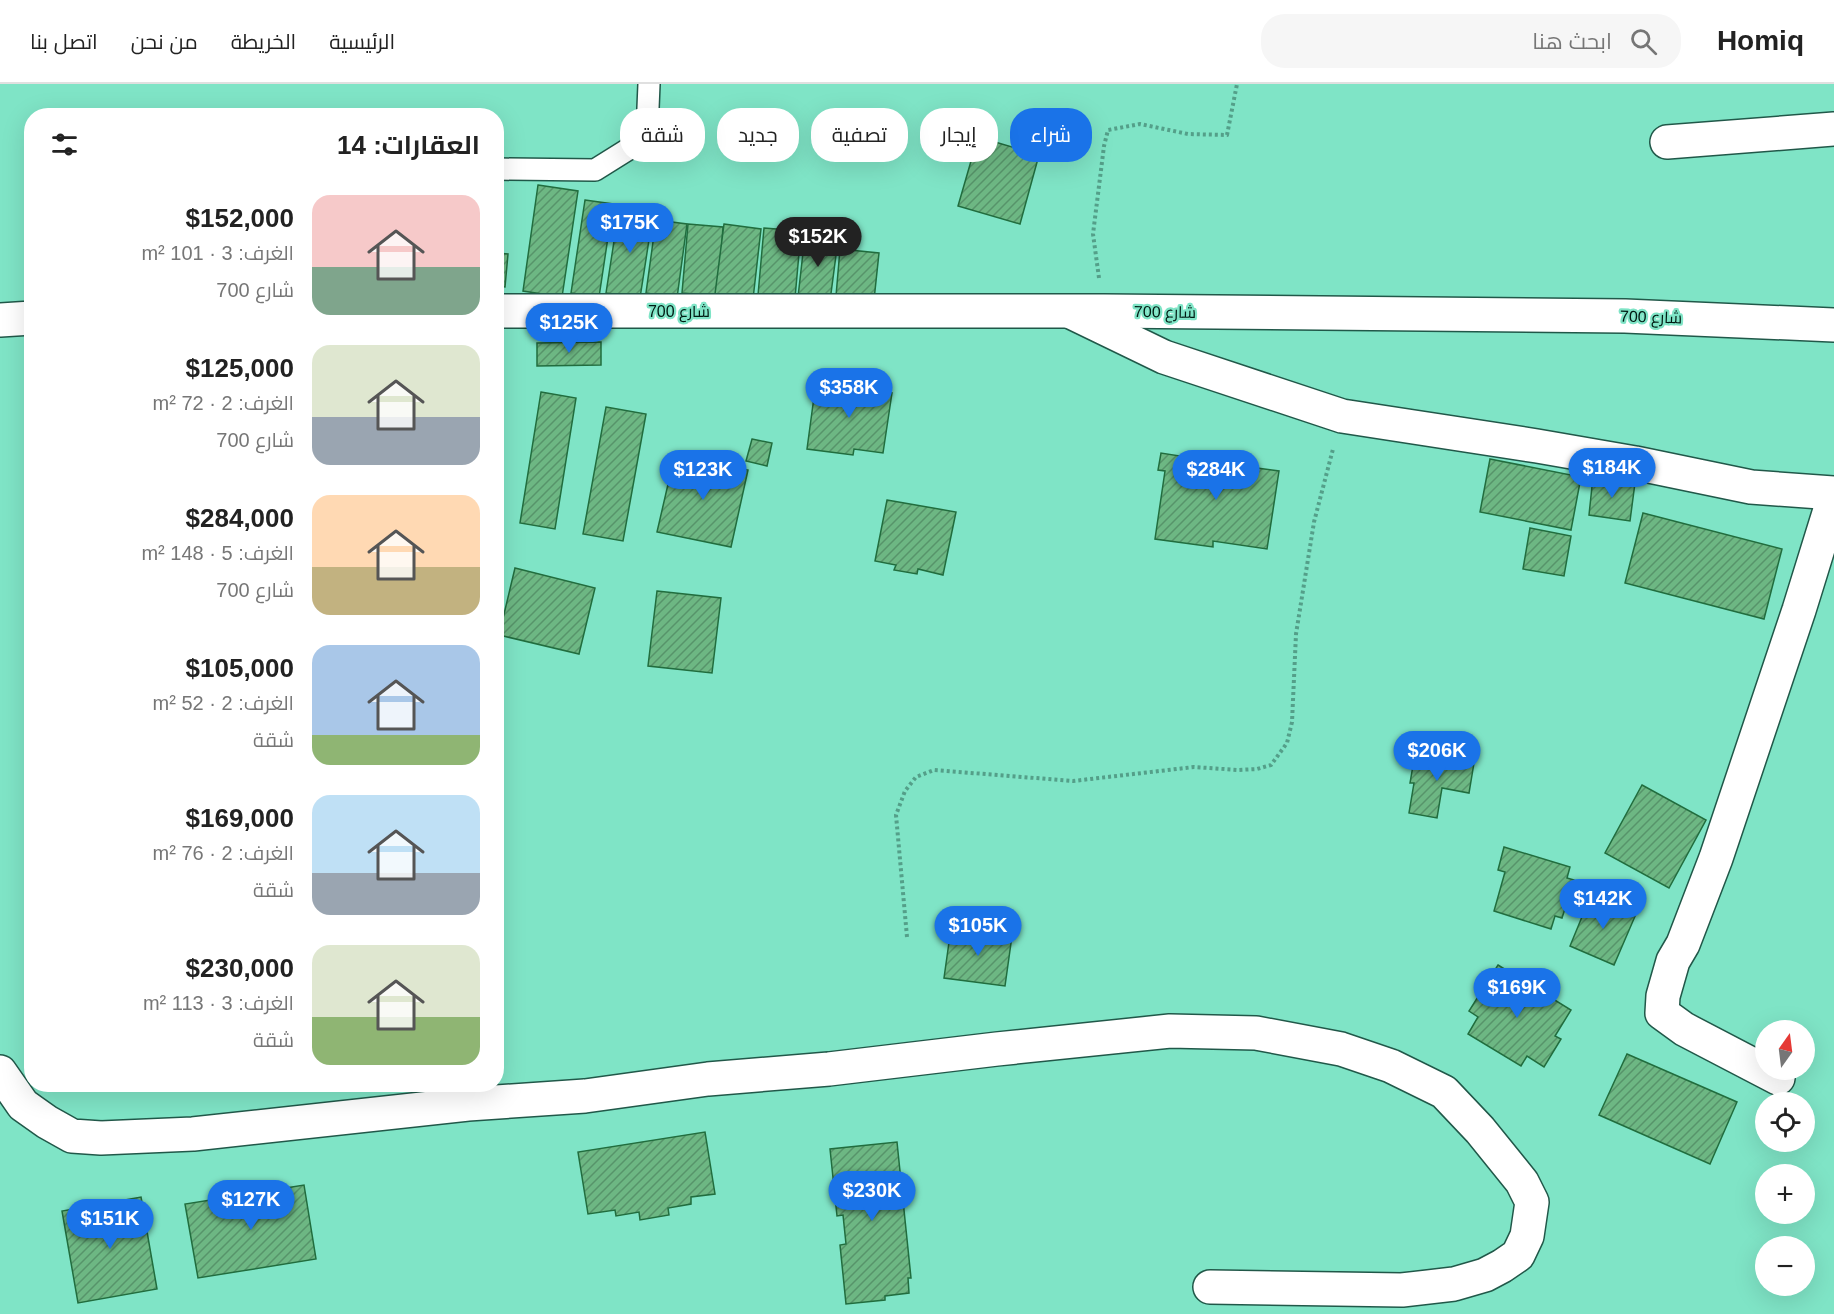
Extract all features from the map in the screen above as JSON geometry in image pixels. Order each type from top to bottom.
[{"type":"street","points":[[1667,142],[1834,129]]},
{"type":"street","name":"شارع 700","points":[[504,311],[1104,311],[1625,316],[1834,325]]},
{"type":"street","points":[[1071,312],[1164,357],[1342,416],[1635,463],[1751,487],[1834,495],[1799,610],[1716,858],[1683,944],[1673,960],[1663,996],[1662,1012],[1677,1023],[1755,1065]]},
{"type":"street","points":[[0,320],[24,318]]},
{"type":"street","points":[[0,1072],[23,1105],[46,1122],[72,1136],[122,1138],[193,1134],[468,1104],[585,1096],[708,1079],[829,1069],[1170,1031],[1256,1033],[1341,1049],[1391,1066],[1444,1092],[1480,1130],[1522,1182],[1532,1202],[1527,1236],[1518,1255],[1485,1275],[1454,1284],[1402,1290],[1210,1287]]},
{"type":"lane","points":[[504,169],[595,170],[627,150],[647,132],[649,84]]},
{"type":"path","points":[[1104,311],[1093,234],[1108,130],[1140,124],[1188,134],[1227,135],[1236,84]]},
{"type":"path","points":[[907,937],[896,815],[904,791],[916,777],[934,770],[1073,781],[1194,766],[1238,770],[1257,769],[1271,765],[1287,743],[1292,722],[1296,634],[1314,522],[1342,416]]},
{"type":"building","points":[[998,143],[1010,146],[1010,162],[1037,162],[1020,224],[958,206],[971,162],[998,162]]},
{"type":"building","points":[[538,185],[578,191],[562,297],[523,291]]},
{"type":"building","points":[[585,200],[613,204],[599,297],[571,293]]},
{"type":"building","points":[[619,209],[653,214],[640,298],[606,293]]},
{"type":"building","points":[[656,220],[687,224],[677,298],[646,293]]},
{"type":"building","points":[[688,224],[723,227],[718,296],[682,293]]},
{"type":"building","points":[[724,224],[761,229],[753,299],[715,294]]},
{"type":"building","points":[[764,228],[801,231],[795,298],[758,295]]},
{"type":"building","points":[[805,235],[838,240],[830,301],[798,297]]},
{"type":"building","points":[[840,249],[879,253],[874,300],[836,296]]},
{"type":"building","points":[[504,254],[508,254],[504,287]]},
{"type":"building","points":[[601,342],[601,365],[537,366],[537,343]]},
{"type":"building","points":[[816,382],[892,393],[883,453],[854,449],[853,455],[807,449]]},
{"type":"building","points":[[541,392],[576,398],[555,529],[520,523]]},
{"type":"building","points":[[606,407],[646,414],[623,541],[583,534]]},
{"type":"building","points":[[752,439],[772,443],[767,466],[746,461]]},
{"type":"building","points":[[1207,452],[1243,457],[1242,466],[1279,471],[1267,549],[1213,541],[1213,547],[1155,539],[1165,471],[1158,470],[1161,453],[1205,460]]},
{"type":"building","points":[[675,454],[748,470],[731,547],[657,532]]},
{"type":"building","points":[[1490,459],[1581,477],[1571,530],[1480,512]]},
{"type":"building","points":[[1593,477],[1635,483],[1630,521],[1589,515]]},
{"type":"building","points":[[887,500],[956,512],[943,575],[918,569],[917,574],[894,570],[896,565],[875,561]]},
{"type":"building","points":[[1643,513],[1782,549],[1764,619],[1625,583]]},
{"type":"building","points":[[1530,528],[1571,536],[1564,576],[1523,569]]},
{"type":"building","points":[[515,568],[595,588],[579,654],[504,636],[504,614]]},
{"type":"building","points":[[657,591],[721,598],[712,673],[648,666]]},
{"type":"building","points":[[1415,754],[1474,763],[1469,793],[1442,788],[1437,818],[1409,813],[1414,783],[1410,783]]},
{"type":"building","points":[[1642,785],[1706,820],[1669,888],[1605,853]]},
{"type":"building","points":[[1504,847],[1570,867],[1567,878],[1574,880],[1562,918],[1555,916],[1551,929],[1494,911],[1505,872],[1498,870]]},
{"type":"building","points":[[1591,895],[1636,914],[1614,965],[1570,946]]},
{"type":"building","points":[[951,928],[1012,936],[1005,986],[944,978]]},
{"type":"building","points":[[1498,965],[1571,1010],[1555,1036],[1561,1039],[1544,1067],[1527,1056],[1521,1066],[1468,1034],[1478,1017],[1469,1011]]},
{"type":"building","points":[[1627,1054],[1737,1102],[1710,1164],[1599,1115]]},
{"type":"building","points":[[705,1132],[715,1194],[691,1197],[691,1204],[668,1208],[669,1215],[640,1220],[639,1212],[616,1216],[615,1210],[588,1214],[578,1152]]},
{"type":"building","points":[[897,1142],[911,1278],[908,1278],[909,1293],[885,1296],[885,1300],[846,1304],[840,1245],[846,1244],[843,1215],[837,1216],[830,1149]]},
{"type":"building","points":[[304,1185],[316,1259],[198,1278],[185,1204]]},
{"type":"building","points":[[141,1197],[157,1289],[78,1303],[62,1211]]}]
